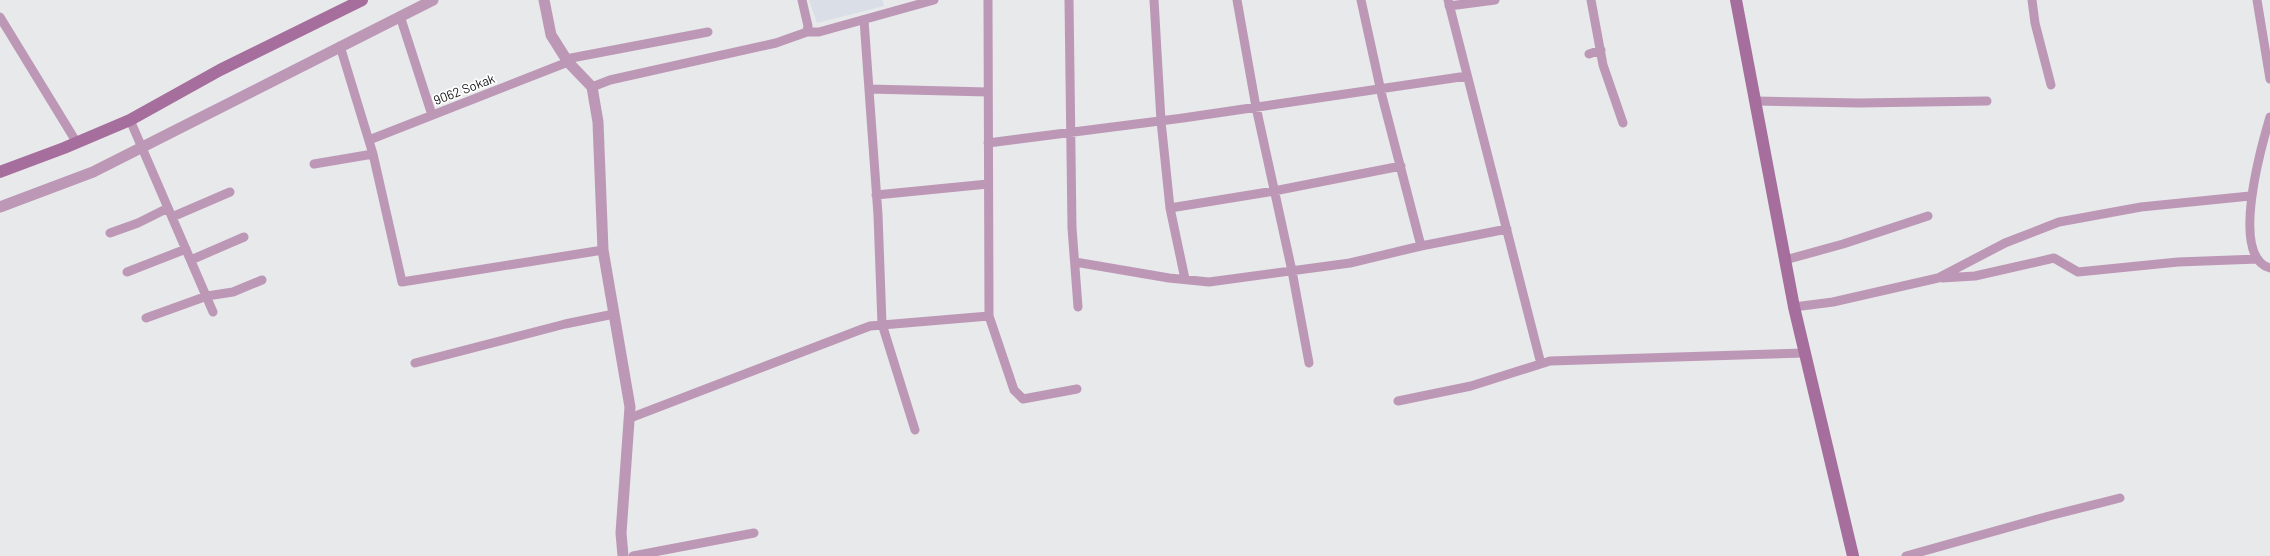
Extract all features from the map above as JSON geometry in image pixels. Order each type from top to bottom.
[{"type":"main road","points":[[0,172],[77,143],[130,120],[220,70],[362,0]]},
{"type":"main road","points":[[1736,0],[1794,307],[1853,556]]},
{"type":"street","points":[[0,207],[93,172],[433,0]]},
{"type":"street","points":[[544,0],[551,35],[567,60],[592,87],[598,122],[603,250],[630,407],[621,533],[623,556]]},
{"type":"street","points":[[802,0],[808,26],[807,32]]},
{"type":"street","points":[[592,87],[610,80],[776,43],[807,32],[819,32],[934,0]]},
{"type":"street","points":[[988,0],[989,316],[1014,390],[1023,399],[1077,389]]},
{"type":"street","points":[[1069,0],[1072,228],[1078,307]]},
{"type":"street","points":[[1154,0],[1161,121],[1170,208],[1185,280]]},
{"type":"street","points":[[1237,0],[1256,107],[1292,270],[1309,363]]},
{"type":"street","points":[[1361,0],[1381,88],[1421,246]]},
{"type":"street","points":[[1495,0],[1448,3],[1541,364]]},
{"type":"street","points":[[1592,0],[1603,64],[1623,123]]},
{"type":"street","points":[[2032,0],[2035,23],[2051,86]]},
{"type":"street","points":[[2257,0],[2268,48],[2270,79]]},
{"type":"street","points":[[400,16],[432,115]]},
{"type":"street","points":[[0,17],[77,143]]},
{"type":"street","points":[[864,20],[876,195],[882,324],[915,430]]},
{"type":"street","name":"9062 Sokak","points":[[369,140],[567,60],[708,32]]},
{"type":"street","points":[[340,46],[373,154],[402,282],[603,250]]},
{"type":"street","points":[[1589,54],[1600,50]]},
{"type":"street","points":[[988,143],[1161,121],[1468,76]]},
{"type":"street","points":[[869,89],[988,92]]},
{"type":"street","points":[[1755,101],[1859,103],[1987,101]]},
{"type":"street","points":[[2270,117],[2250,196],[2252,249],[2258,259],[2270,268]]},
{"type":"street","points":[[130,120],[214,312]]},
{"type":"street","points":[[314,164],[373,154]]},
{"type":"street","points":[[1170,208],[1274,191],[1401,166]]},
{"type":"street","points":[[876,195],[988,184]]},
{"type":"street","points":[[172,217],[230,192]]},
{"type":"street","points":[[1938,278],[2006,243],[2059,222],[2141,207],[2250,196]]},
{"type":"street","points":[[110,233],[138,223],[168,208]]},
{"type":"street","points":[[1785,260],[1843,244],[1928,216]]},
{"type":"street","points":[[1074,262],[1185,280],[1209,282],[1350,263],[1421,246],[1507,229]]},
{"type":"street","points":[[191,260],[244,237]]},
{"type":"street","points":[[127,272],[186,249]]},
{"type":"street","points":[[1794,307],[1834,302],[1938,278],[1975,276],[2054,258],[2078,272],[2178,262],[2258,259]]},
{"type":"street","points":[[146,318],[207,296],[233,292],[262,280]]},
{"type":"street","points":[[415,363],[565,324],[614,314]]},
{"type":"street","points":[[630,418],[870,326],[989,316]]},
{"type":"street","points":[[1398,401],[1471,386],[1550,361],[1584,358],[1804,353]]},
{"type":"street","points":[[1906,556],[2120,498]]},
{"type":"street","points":[[633,556],[754,533]]},
{"type":"shaded area","points":[[809,0],[882,0],[884,6],[817,23]]}]
